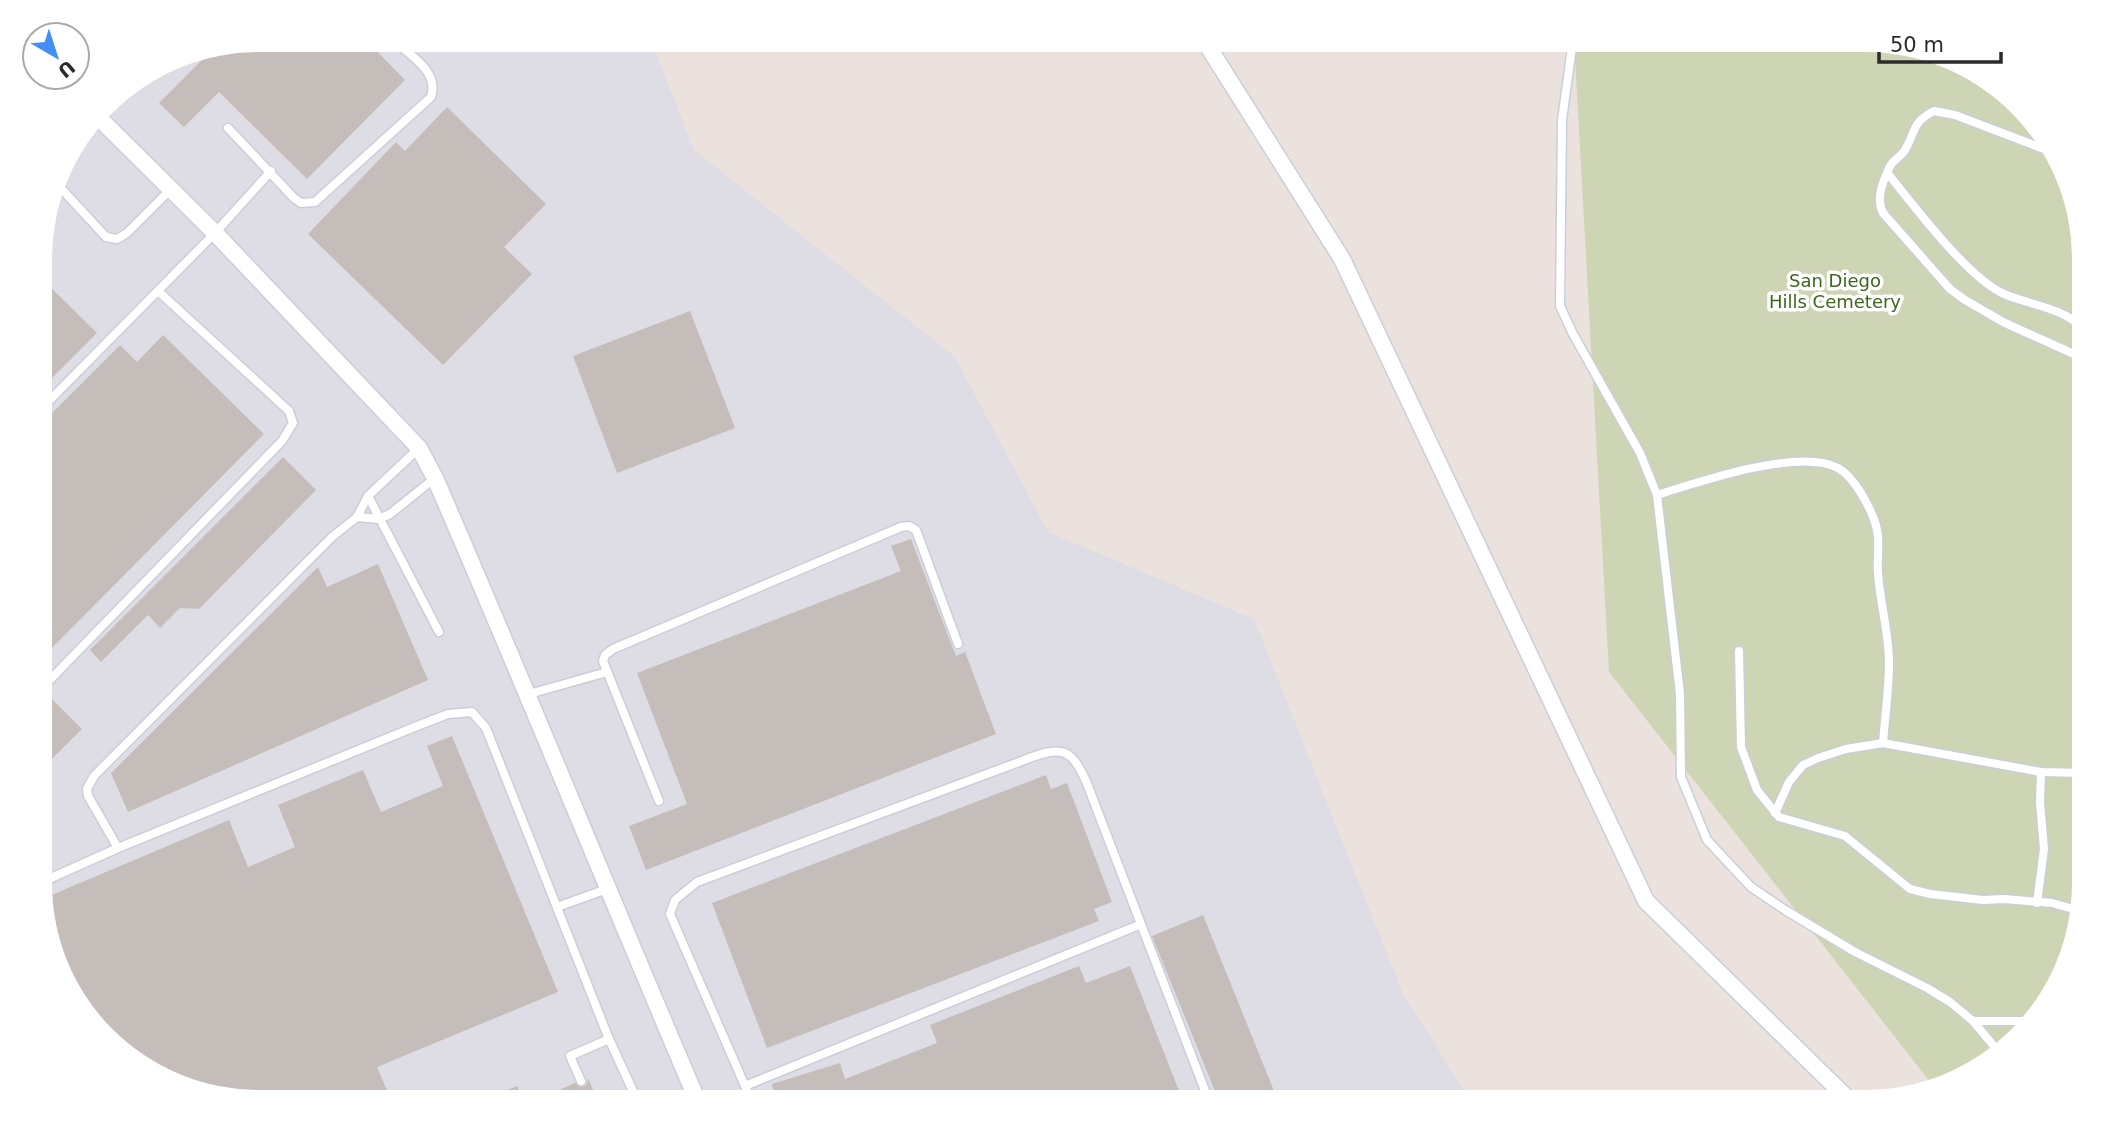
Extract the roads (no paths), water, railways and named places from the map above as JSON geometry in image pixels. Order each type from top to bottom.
[{"type":"street","points":[[1211,53],[1342,260],[1646,901],[1838,1089]]},
{"type":"street","points":[[104,123],[215,233],[419,447],[436,478],[529,694],[607,890],[693,1090]]},
{"type":"lane","points":[[228,128],[271,171],[293,198],[301,203],[315,202],[429,100],[434,88],[430,73],[408,53]]},
{"type":"lane","points":[[1571,53],[1562,120],[1560,306],[1640,453],[1657,495],[1680,694],[1681,777],[1707,840],[1751,887],[1855,952],[1927,988],[1973,1021],[1993,1045]]},
{"type":"lane","points":[[2038,147],[1955,115],[1934,111],[1917,122],[1904,152],[1890,166],[1889,175],[1883,181],[1880,206],[1950,289],[2005,323],[2072,355]]},
{"type":"lane","points":[[53,398],[215,233],[271,171]]},
{"type":"lane","points":[[1889,175],[1973,273],[2004,294],[2044,306],[2072,320]]},
{"type":"lane","points":[[64,192],[106,237],[117,239],[127,233],[171,189]]},
{"type":"lane","points":[[53,677],[272,451],[293,423],[289,411],[158,291]]},
{"type":"lane","points":[[118,848],[88,796],[87,789],[94,776],[332,537],[357,517],[368,496],[419,447]]},
{"type":"lane","points":[[1657,495],[1706,479],[1778,463],[1817,462],[1839,468],[1853,482],[1868,506],[1878,533],[1878,573],[1889,661],[1883,743]]},
{"type":"lane","points":[[357,517],[379,519],[390,514],[436,478]]},
{"type":"lane","points":[[368,496],[439,632]]},
{"type":"lane","points":[[659,801],[603,660],[613,649],[901,527],[909,526],[916,530],[958,644]]},
{"type":"lane","points":[[1740,651],[1741,747],[1756,790],[1779,817],[1845,836],[1910,890],[1957,897],[2052,903],[2070,908]]},
{"type":"lane","points":[[529,694],[607,672]]},
{"type":"lane","points":[[53,877],[417,726],[449,714],[472,712],[486,728],[609,1039],[632,1090]]},
{"type":"lane","points":[[1775,813],[1789,782],[1804,765],[1846,749],[1883,743],[2041,772],[2072,773]]},
{"type":"lane","points":[[747,1090],[670,914],[675,900],[697,883],[1049,752],[1063,752],[1071,756],[1086,781],[1139,925],[1204,1089]]},
{"type":"lane","points":[[2037,903],[2044,849],[2040,803],[2041,772]]},
{"type":"lane","points":[[556,907],[607,890]]},
{"type":"lane","points":[[745,1086],[1139,925]]},
{"type":"lane","points":[[1973,1021],[2018,1021]]},
{"type":"lane","points":[[581,1081],[570,1056],[609,1039]]},
{"type":"park label","name":"San Diego Hills Cemetery","points":[[1835,290]]}]
